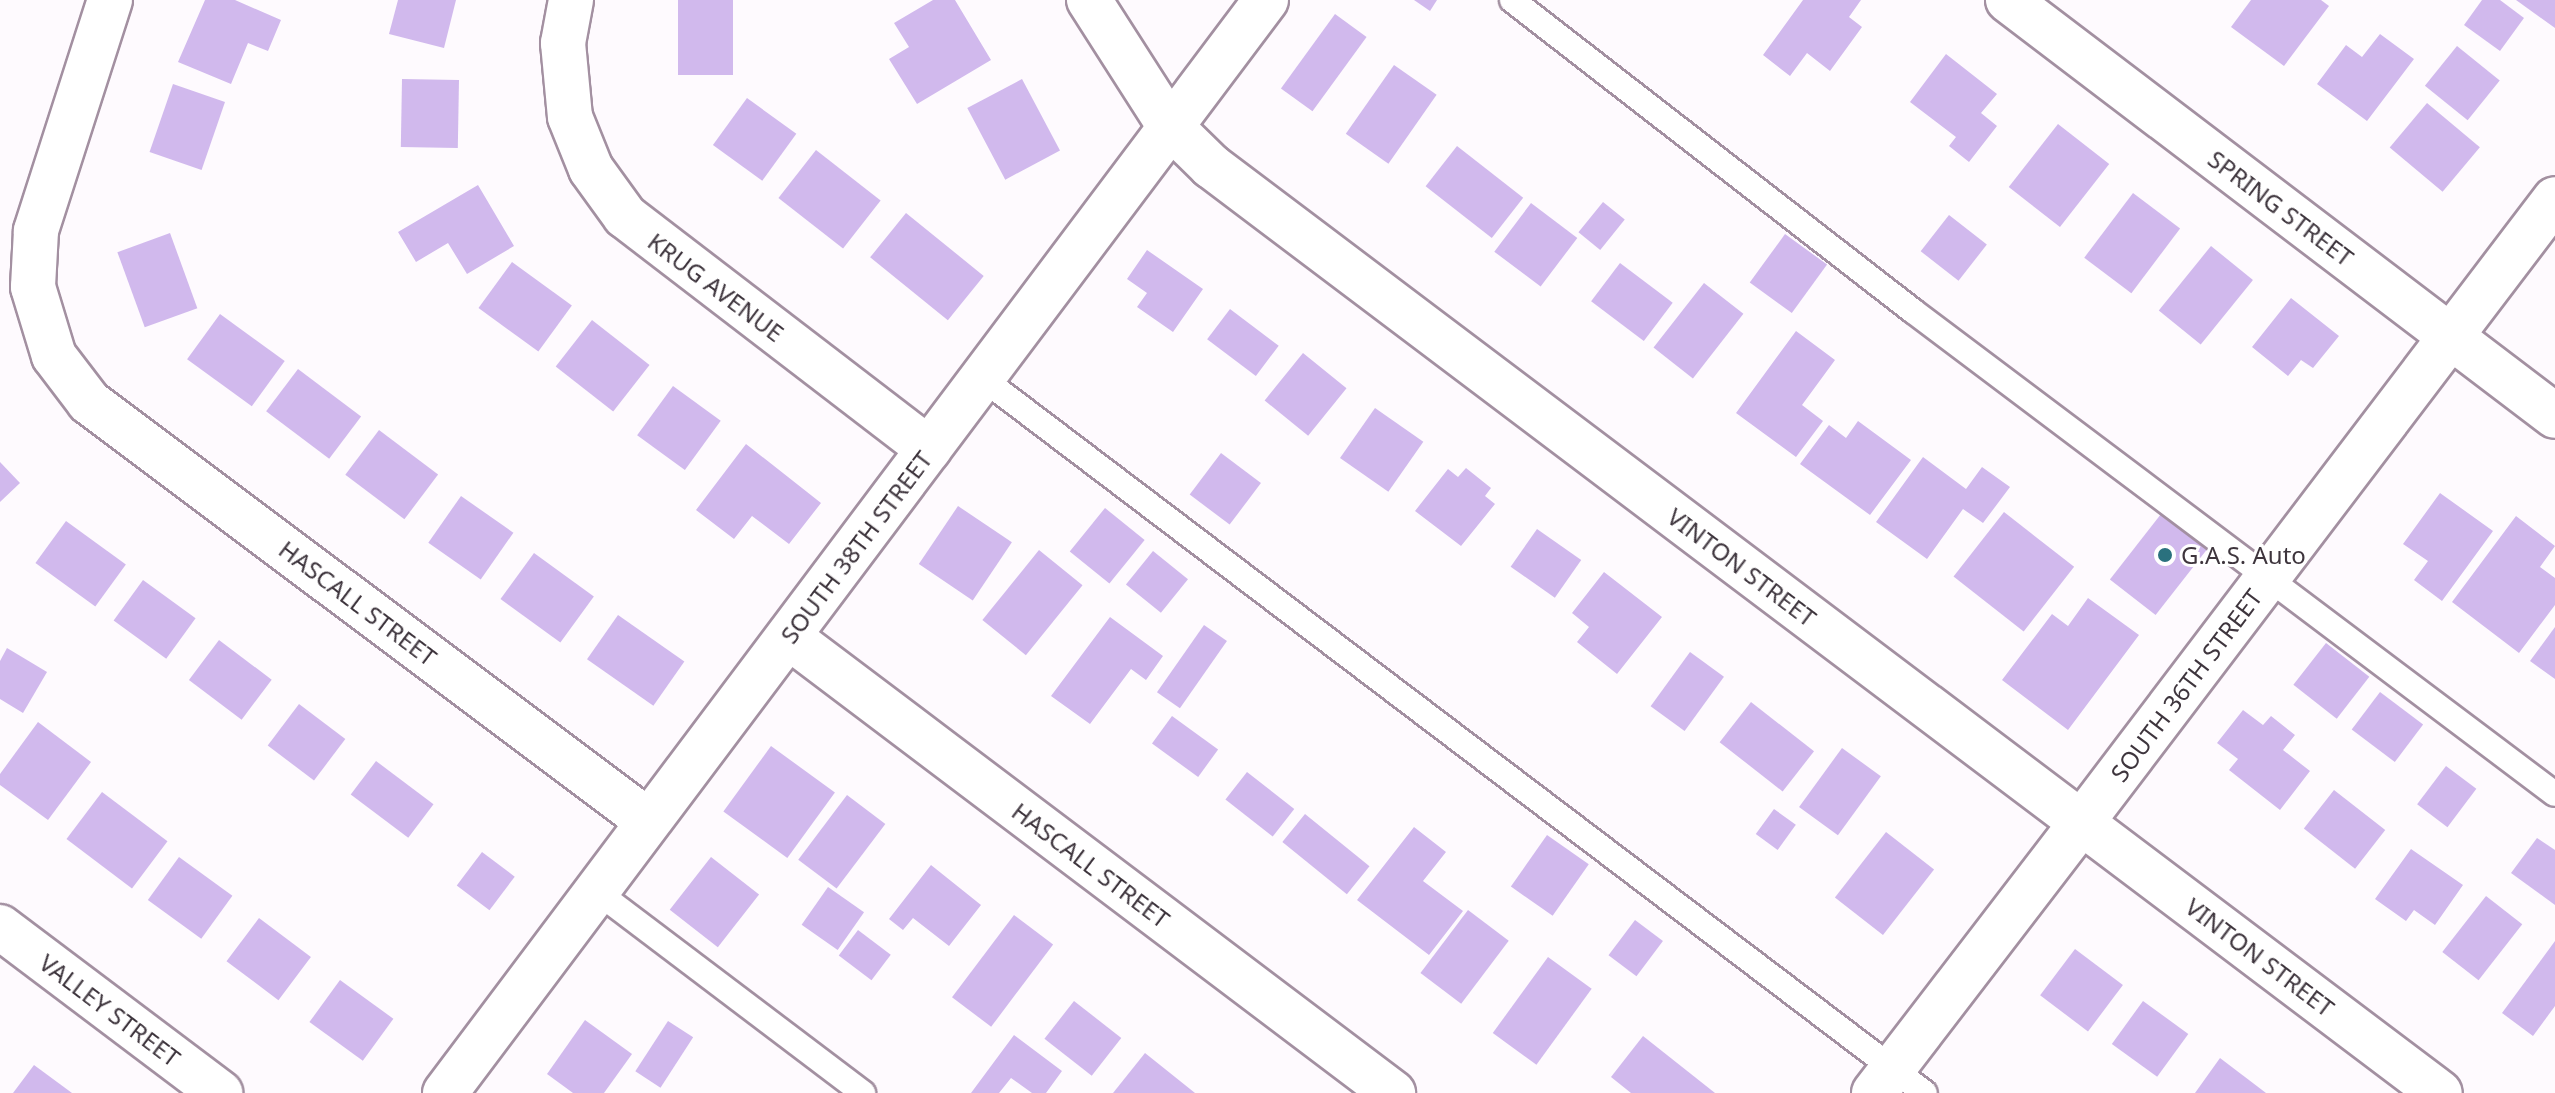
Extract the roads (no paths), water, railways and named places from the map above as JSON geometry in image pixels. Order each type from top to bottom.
[{"type":"street","name":"HASCALL STREET","points":[[110,0],[36,231],[32,258],[45,336],[71,382],[89,402],[648,821]]},
{"type":"street","name":"KRUG AVENUE","points":[[571,0],[563,79],[581,150],[625,216],[929,449]]},
{"type":"street","name":"VINTON STREET","points":[[1089,0],[1169,125],[1232,183],[2440,1093]]},
{"type":"street","name":"SOUTH 38TH STREET","points":[[445,1093],[1169,125],[1266,0]]},
{"type":"street","name":"SPRING STREET","points":[[2008,0],[2555,416]]},
{"type":"street","name":"SOUTH 36TH STREET","points":[[1897,1085],[2082,822],[2555,199]]},
{"type":"street","name":"HASCALL STREET","points":[[789,637],[1393,1093]]},
{"type":"street","name":"VALLEY STREET","points":[[0,927],[220,1093]]},
{"type":"lane","points":[[1512,0],[1913,311],[2555,794]]},
{"type":"lane","points":[[982,378],[1897,1085]]},
{"type":"lane","points":[[596,891],[863,1093]]},
{"type":"place","name":"G.A.S. Auto","points":[[2165,555]]}]
